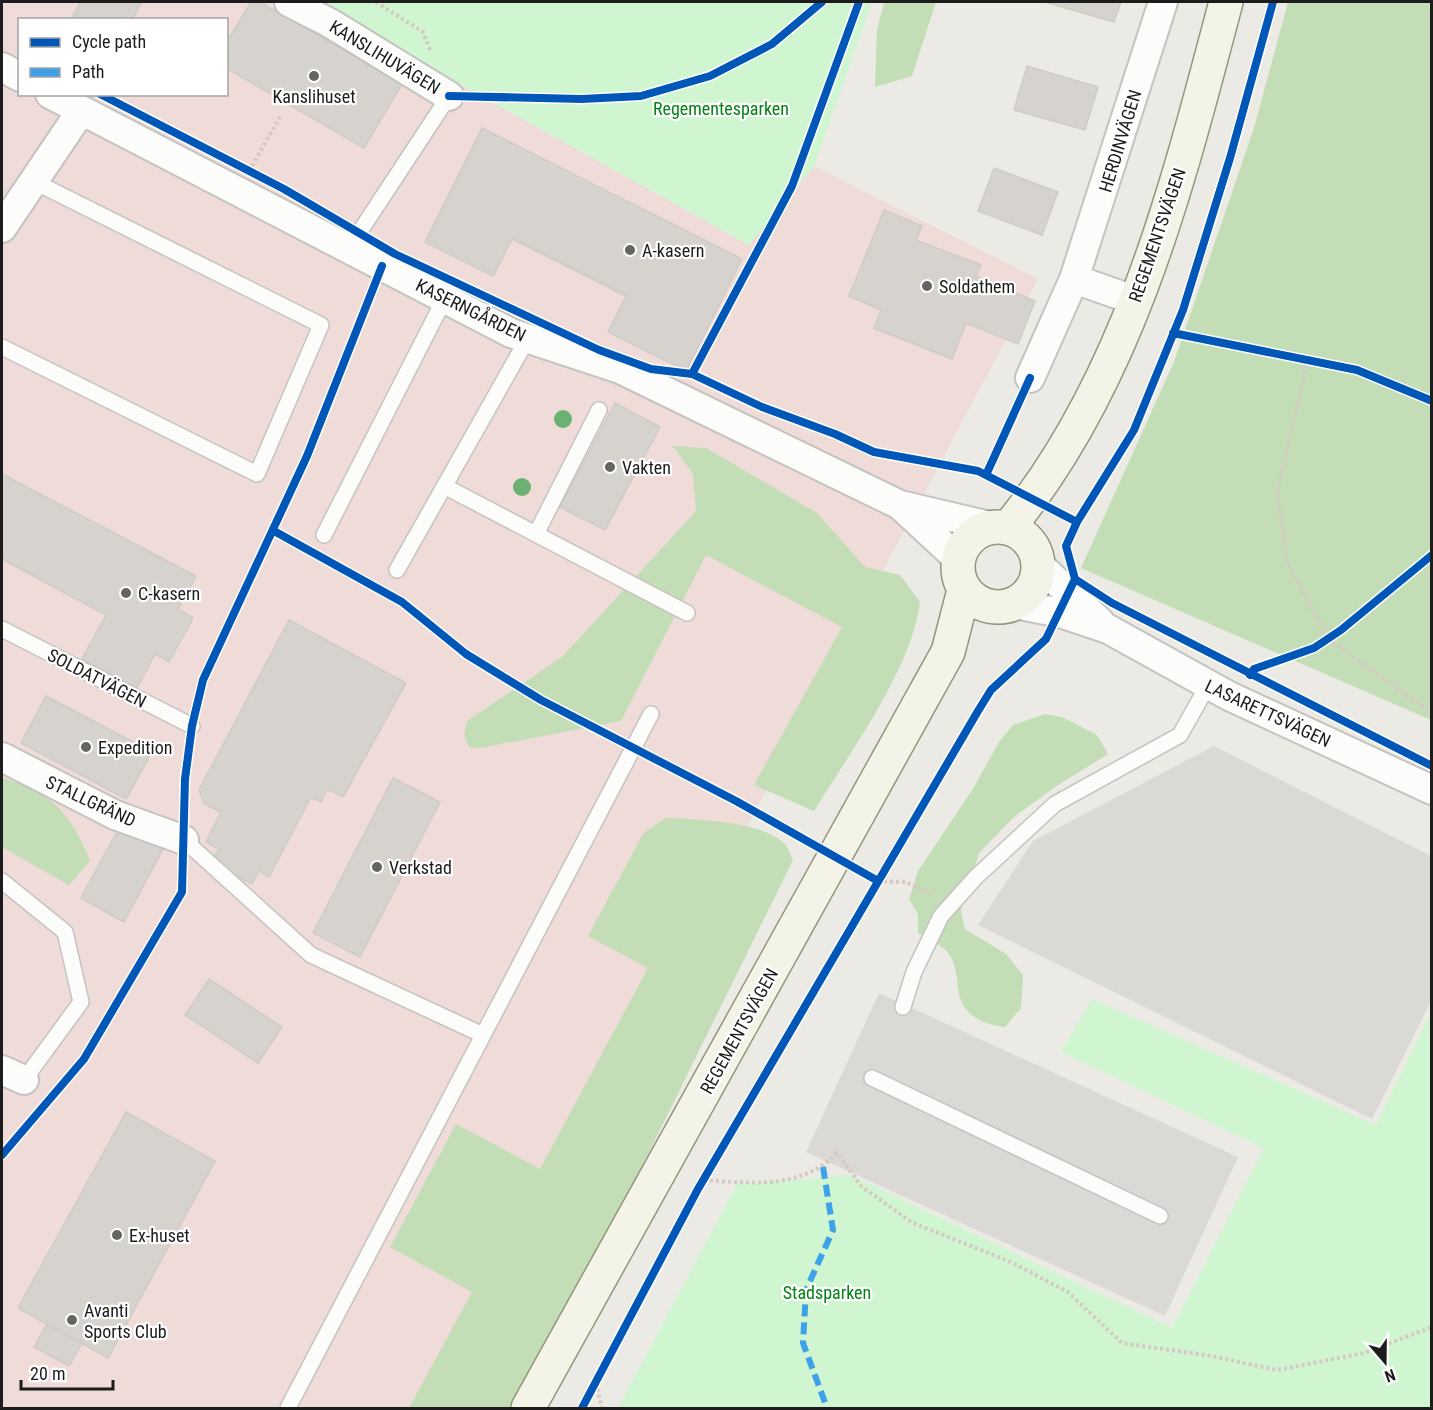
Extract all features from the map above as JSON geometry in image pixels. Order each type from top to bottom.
[{"type":"main road","name":"REGEMENTSVÄGEN","points":[[1001,528],[1061,458],[1085,413],[1134,300],[1190,138],[1226,2]]},
{"type":"main road","name":"REGEMENTSVÄGEN","points":[[1037,558],[1061,458]]},
{"type":"main road","points":[[1001,528],[1024,538],[1037,558],[1033,588],[1010,605],[981,604],[961,575],[965,544],[978,532],[1001,528]]},
{"type":"main road","name":"REGEMENTSVÄGEN","points":[[528,1408],[948,652],[961,575]]},
{"type":"main road","name":"REGEMENTSVÄGEN","points":[[948,652],[1010,605]]},
{"type":"street","name":"KANSLIHUVÄGEN","points":[[289,2],[330,23],[449,96]]},
{"type":"street","name":"HERDINVÄGEN","points":[[1030,378],[1074,279],[1163,2]]},
{"type":"street","points":[[2,67],[18,76]]},
{"type":"street","name":"KASERNGÅRDEN","points":[[55,96],[511,333],[620,369],[900,505],[1001,528]]},
{"type":"street","points":[[2,228],[81,111]]},
{"type":"street","points":[[1074,279],[1134,300]]},
{"type":"street","name":"KASERNGÅRDEN","points":[[900,505],[961,575]]},
{"type":"street","name":"LASARETTSVÄGEN","points":[[1037,558],[1108,629]]},
{"type":"street","name":"LASARETTSVÄGEN","points":[[1010,605],[1060,613],[1108,629],[1208,685],[1431,790]]},
{"type":"street","name":"STALLGRÄND","points":[[2,757],[115,815],[184,840]]},
{"type":"lane","points":[[349,248],[449,96]]},
{"type":"lane","points":[[2,347],[257,474],[321,325],[33,181]]},
{"type":"lane","points":[[324,535],[445,298]]},
{"type":"lane","points":[[397,570],[528,338]]},
{"type":"lane","points":[[536,534],[598,410]]},
{"type":"lane","points":[[444,486],[687,613]]},
{"type":"lane","name":"SOLDATVÄGEN","points":[[2,629],[192,726]]},
{"type":"lane","points":[[903,1007],[914,972],[941,916],[976,877],[1055,804],[1180,735],[1208,685]]},
{"type":"lane","points":[[288,1408],[651,714]]},
{"type":"lane","points":[[184,840],[311,955],[483,1035]]},
{"type":"lane","points":[[2,881],[65,932],[81,1002],[13,1075]]},
{"type":"lane","points":[[872,1078],[1160,1216]]},
{"type":"path","points":[[249,171],[281,115]]},
{"type":"path","points":[[239,166],[258,176]]},
{"type":"path","points":[[1297,357],[1318,361]]},
{"type":"path","points":[[1308,359],[1276,493],[1287,561],[1328,639],[1431,713]]},
{"type":"path","points":[[835,858],[878,881],[906,882],[952,904]]},
{"type":"path","points":[[872,891],[884,871]]},
{"type":"path","points":[[704,1180],[773,1184],[823,1167],[837,1153],[862,1187],[913,1224],[1013,1263],[1068,1292],[1122,1343],[1211,1356],[1277,1370],[1364,1353],[1431,1327]]},
{"type":"path","points":[[698,1189],[710,1170]]},
{"type":"path","points":[[588,1397],[601,1372]]},
{"type":"path","points":[[596,1383],[602,1408]]},
{"type":"shaded area","points":[[2,2],[312,2],[749,245],[814,166],[1038,279],[438,1408],[2,1408]]},
{"type":"shaded area","points":[[1214,746],[1431,856],[1431,1001],[1372,1119],[978,925],[1033,841]]},
{"type":"shaded area","points":[[879,993],[1238,1157],[1165,1316],[806,1152]]},
{"type":"green space","name":"Regementesparken","points":[[312,2],[872,2],[814,166],[749,245]]},
{"type":"green space","points":[[884,2],[936,2],[912,76],[875,87],[877,30]]},
{"type":"green space","points":[[1288,2],[1431,2],[1431,720],[1081,568],[1174,362],[1254,128]]},
{"type":"green space","points":[[673,446],[706,448],[817,513],[865,567],[900,575],[920,602],[915,628],[892,682],[878,709],[814,811],[754,785],[842,627],[706,555],[621,721],[480,748],[469,747],[464,735],[467,721],[562,657],[696,511],[693,474]]},
{"type":"green space","points":[[1045,714],[1062,717],[1097,735],[1108,754],[1055,787],[1014,817],[979,853],[961,911],[965,929],[1006,954],[1023,975],[1021,1008],[1005,1027],[983,1022],[966,1009],[959,994],[952,959],[943,948],[918,933],[918,914],[909,899],[918,871],[974,787],[999,742],[1013,725]]},
{"type":"green space","points":[[2,778],[34,790],[67,817],[90,861],[69,885],[2,847]]},
{"type":"green space","points":[[665,818],[727,823],[760,830],[784,843],[793,860],[590,1272],[518,1408],[409,1408],[472,1292],[390,1247],[456,1124],[540,1169],[648,968],[588,936],[643,834]]},
{"type":"green space","name":"Stadsparken","points":[[1092,999],[1376,1125],[1431,1013],[1431,1408],[618,1408],[737,1184],[850,1175],[1172,1328],[1264,1148],[1061,1052]]},
{"type":"building","points":[[80,2],[142,2],[133,18],[72,18]]},
{"type":"building","name":"Kanslihuset","points":[[251,2],[260,2],[402,84],[364,148],[228,69],[228,40]]},
{"type":"building","points":[[1045,2],[1121,2],[1114,22]]},
{"type":"building","points":[[1027,66],[1098,87],[1085,130],[1014,110]]},
{"type":"building","name":"A-kasern","points":[[482,128],[742,259],[686,371],[608,332],[626,296],[512,239],[493,276],[425,242]]},
{"type":"building","points":[[994,168],[1058,192],[1042,235],[978,211]]},
{"type":"building","name":"Soldathem","points":[[884,210],[922,226],[916,240],[981,265],[976,276],[1035,301],[1018,344],[966,323],[952,359],[874,328],[881,310],[849,296]]},
{"type":"building","name":"Vakten","points":[[615,403],[660,427],[605,530],[560,507]]},
{"type":"building","name":"C-kasern","points":[[2,474],[196,576],[178,609],[193,618],[169,662],[155,654],[137,688],[82,659],[106,615],[2,559]]},
{"type":"building","points":[[289,620],[406,683],[343,797],[327,789],[321,802],[311,797],[269,877],[259,871],[252,884],[210,863],[219,849],[206,842],[221,812],[204,804],[199,790]]},
{"type":"building","name":"Expedition","points":[[46,696],[152,752],[126,799],[21,743]]},
{"type":"building","name":"Verkstad","points":[[393,778],[440,802],[360,957],[313,933]]},
{"type":"building","points":[[120,826],[163,849],[124,922],[81,898]]},
{"type":"building","points":[[209,979],[282,1027],[258,1063],[185,1015]]},
{"type":"building","name":"Ex-huset","points":[[126,1112],[215,1161],[108,1358],[18,1308]]},
{"type":"building","points":[[47,1324],[82,1343],[69,1366],[34,1347]]},
{"type":"marked path","points":[[823,1167],[833,1230],[806,1290],[803,1343],[827,1408]]},
{"type":"cycle path","points":[[449,96],[582,99],[641,96],[710,76],[772,44],[822,2]]},
{"type":"cycle path","points":[[692,374],[792,186],[859,2]]},
{"type":"cycle path","points":[[1273,2],[1230,158],[1183,310],[1134,430],[1077,522],[1066,546],[1075,579],[1112,603],[1432,766]]},
{"type":"cycle path","points":[[104,96],[284,189],[395,254],[599,350],[651,369],[692,374],[762,407],[835,434],[874,452],[978,471],[1077,522]]},
{"type":"cycle path","points":[[2,1155],[84,1059],[182,892],[185,779],[192,726],[203,680],[307,456],[382,266]]},
{"type":"cycle path","points":[[1173,333],[1357,370],[1432,401]]},
{"type":"cycle path","points":[[986,475],[1030,378]]},
{"type":"cycle path","points":[[274,531],[402,602],[466,654],[541,700],[736,801],[878,881]]},
{"type":"cycle path","points":[[1250,675],[1254,669],[1314,648],[1341,630],[1432,555]]},
{"type":"cycle path","points":[[582,1408],[698,1189],[978,711],[991,690],[1046,639],[1075,579]]},
{"type":"place","name":"Kanslihuset","points":[[314,76]]},
{"type":"place","name":"A-kasern","points":[[630,250]]},
{"type":"place","name":"Soldathem","points":[[927,286]]},
{"type":"place","name":"Vakten","points":[[610,467]]},
{"type":"place","name":"C-kasern","points":[[126,593]]},
{"type":"place","name":"Expedition","points":[[86,747]]},
{"type":"place","name":"Verkstad","points":[[377,867]]},
{"type":"place","name":"Ex-huset","points":[[117,1235]]},
{"type":"place","name":"Avanti Sports Club","points":[[72,1320]]}]
